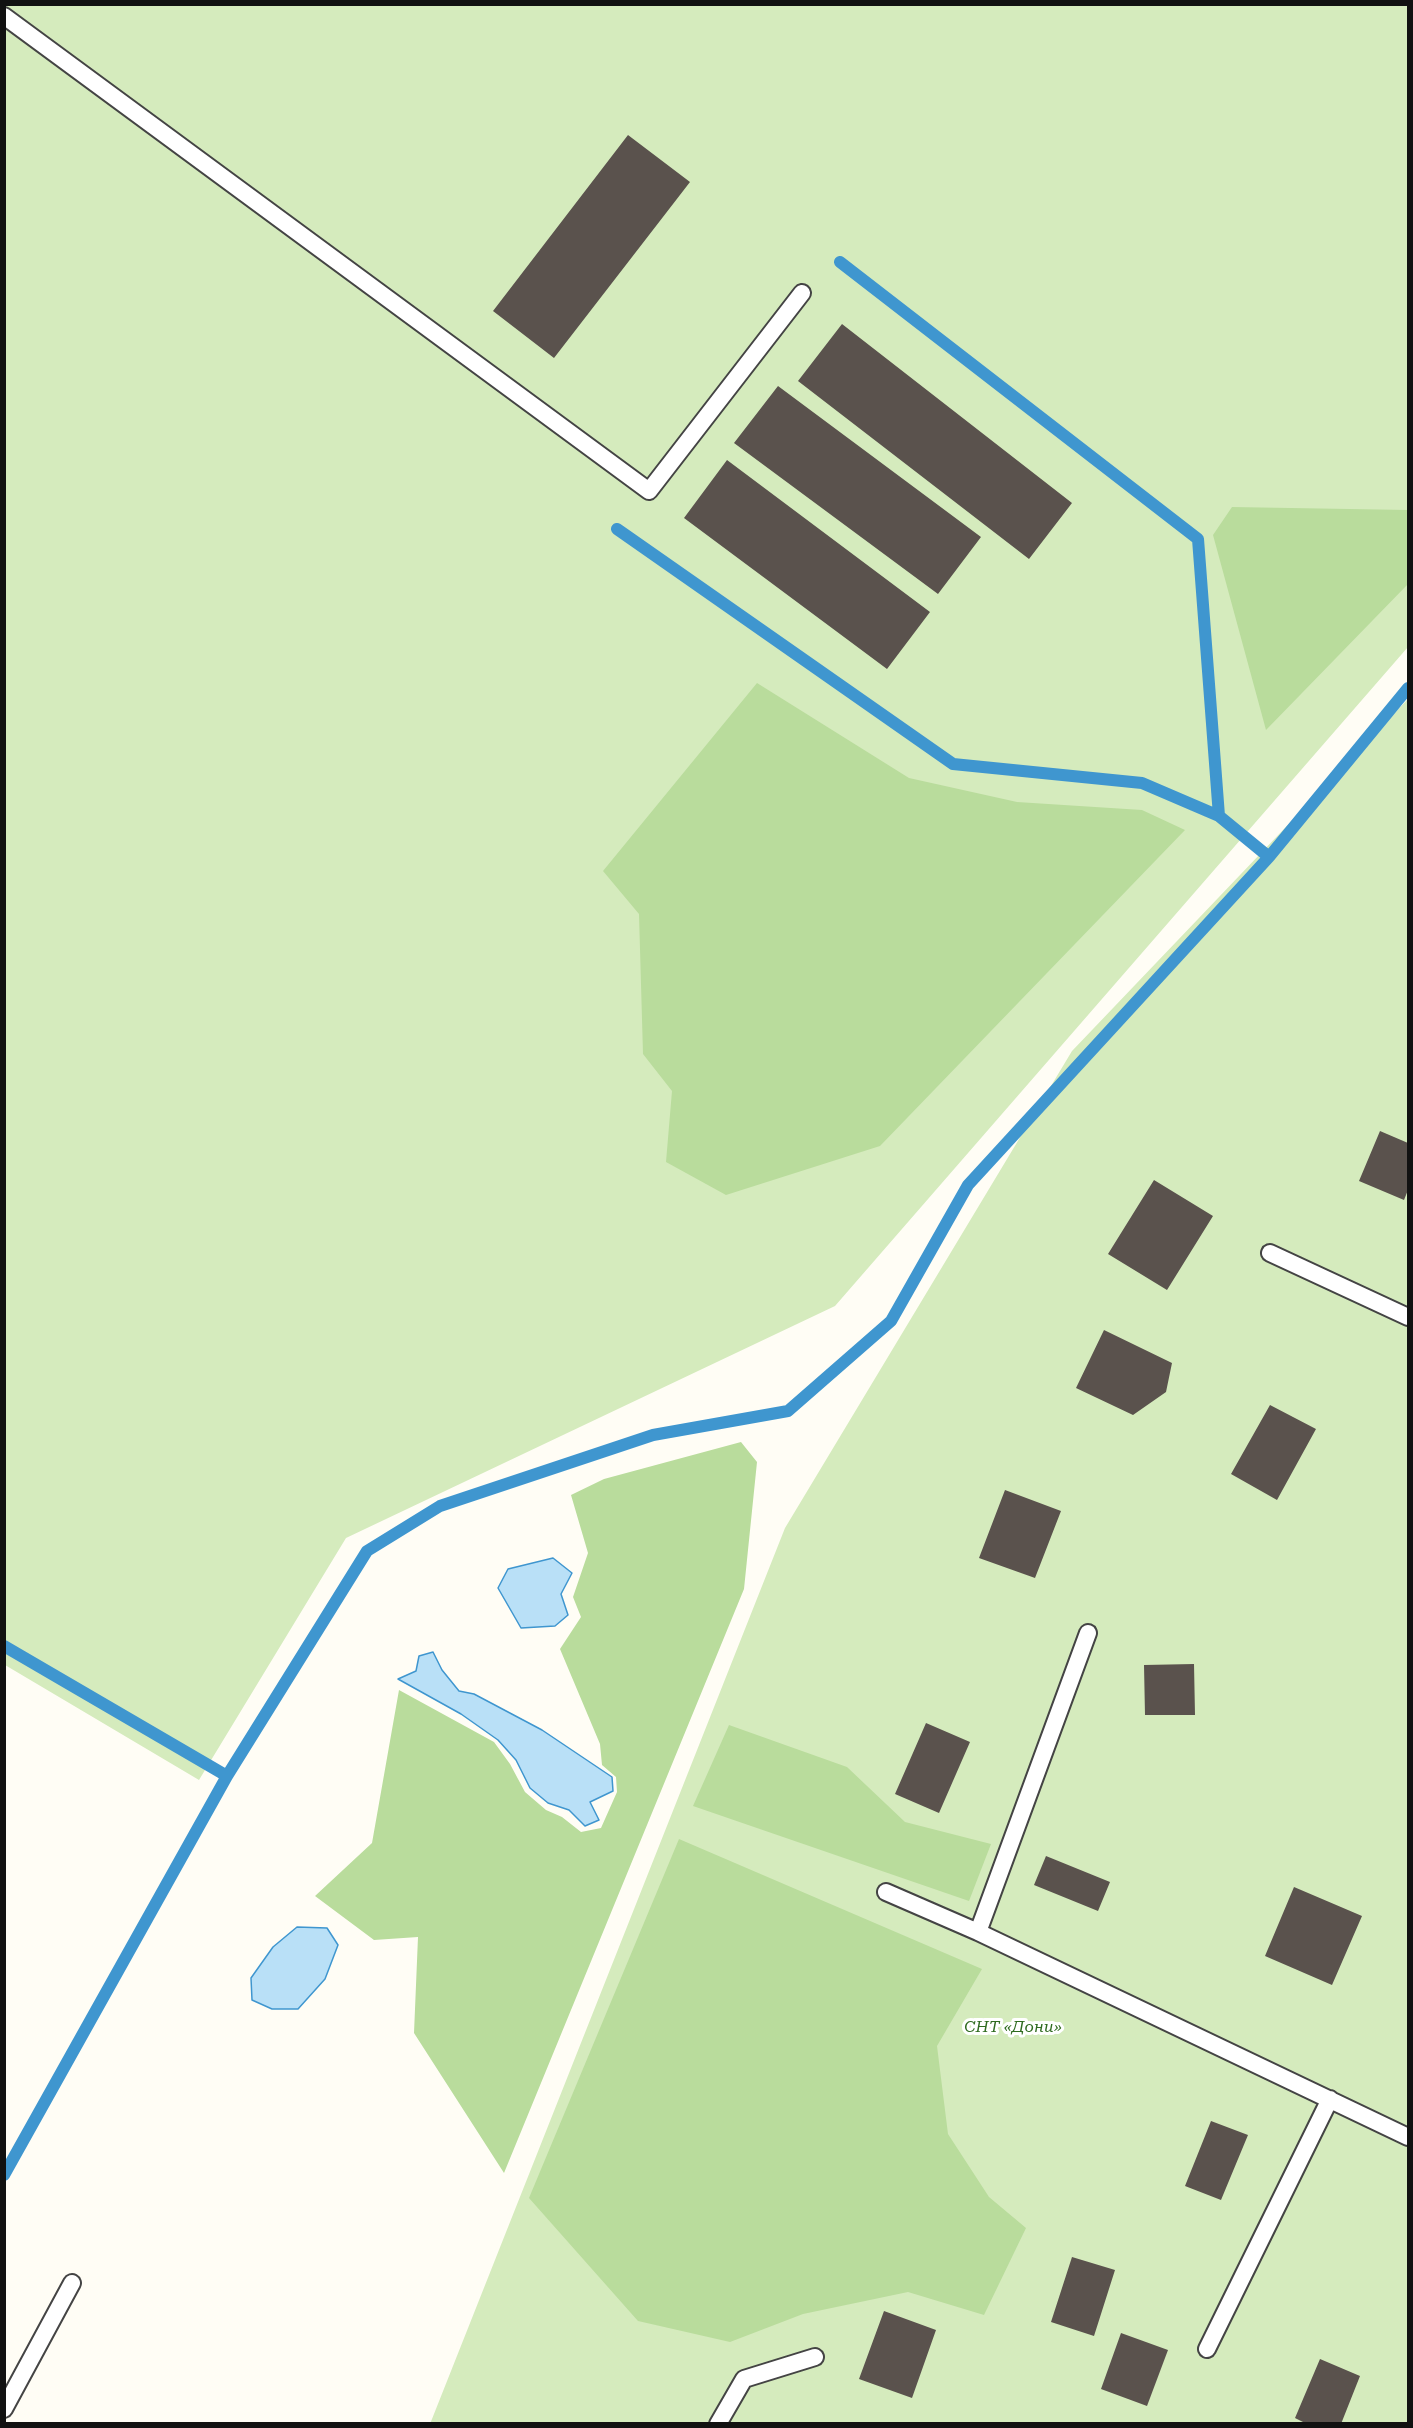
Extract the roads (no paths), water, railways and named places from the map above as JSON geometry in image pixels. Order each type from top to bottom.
[{"type":"lane","points":[[4,16],[649,491],[802,293]]},
{"type":"lane","points":[[1270,1253],[1408,1317]]},
{"type":"lane","points":[[978,1932],[1088,1633]]},
{"type":"lane","points":[[886,1892],[978,1932],[1408,2137]]},
{"type":"lane","points":[[1207,2349],[1330,2099]]},
{"type":"lane","points":[[4,2409],[72,2283]]},
{"type":"lane","points":[[718,2424],[744,2379],[815,2358]]},
{"type":"water","points":[[553,1558],[572,1573],[561,1594],[568,1615],[555,1626],[521,1628],[498,1588],[508,1569]]},
{"type":"water","points":[[433,1652],[442,1670],[459,1691],[474,1694],[542,1730],[612,1777],[613,1791],[590,1802],[599,1820],[585,1826],[569,1810],[548,1803],[530,1788],[516,1760],[498,1740],[461,1714],[398,1679],[416,1671],[419,1656]]},
{"type":"water","points":[[297,1927],[327,1928],[338,1945],[325,1979],[298,2009],[272,2009],[252,2000],[251,1978],[273,1947]]},
{"type":"waterway","points":[[840,262],[1198,539],[1219,816]]},
{"type":"waterway","points":[[617,529],[953,764],[1142,783],[1219,816],[1269,857]]},
{"type":"waterway","points":[[4,2175],[227,1776],[367,1551],[440,1506],[653,1435],[788,1411],[891,1321],[968,1185],[1269,857],[1408,688]]},
{"type":"waterway","points":[[4,1646],[227,1776]]},
{"type":"park label","name":"СНТ «Дони»","points":[[1013,2027]]}]
